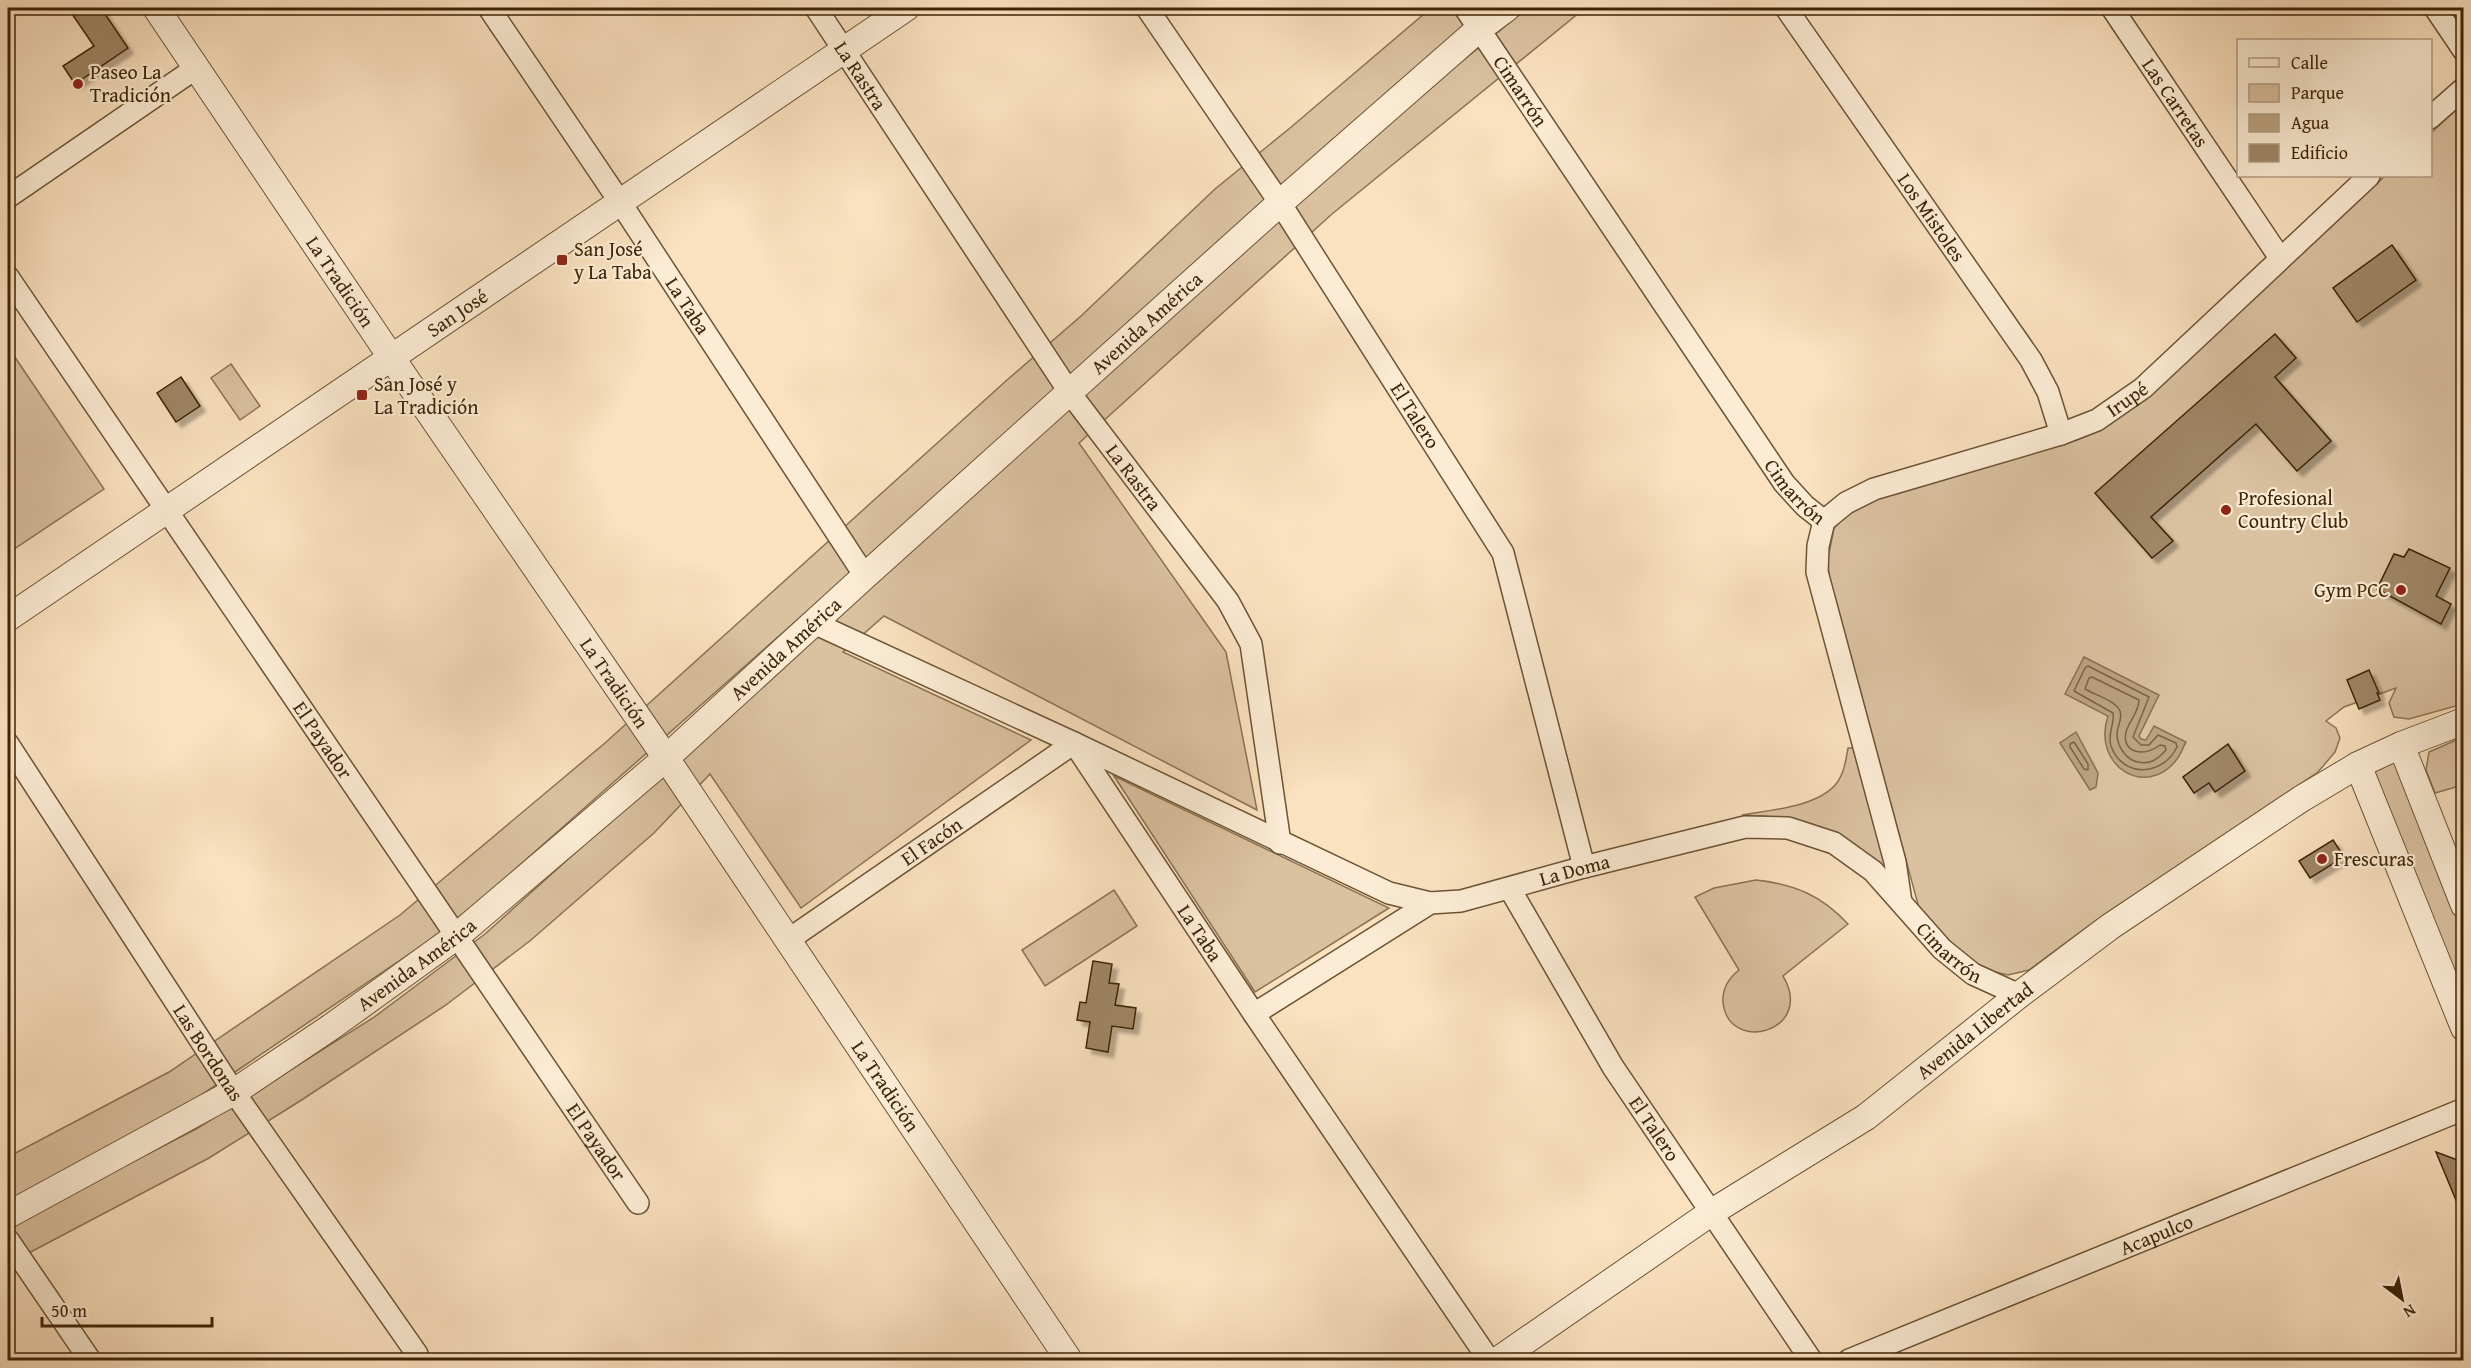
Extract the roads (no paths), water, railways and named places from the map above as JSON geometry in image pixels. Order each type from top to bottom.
[{"type":"street","name":"La Taba","points":[[489,8],[620,202],[865,576]]},
{"type":"street","name":"La Rastra","points":[[816,8],[1070,393],[1228,601],[1251,644],[1280,843]]},
{"type":"street","name":"San José","points":[[8,618],[906,8]]},
{"type":"street","name":"El Talero","points":[[1147,8],[1280,203],[1503,553],[1584,867]]},
{"type":"street","name":"Cimarrón","points":[[1465,8],[1784,483],[1805,506],[1824,521],[1818,546],[1817,572],[1895,862],[1901,902],[1942,949],[1973,975],[2019,995]]},
{"type":"street","name":"Avenida América","points":[[8,1215],[234,1092],[331,1027],[457,936],[666,758],[1280,203],[1480,28],[1507,8]]},
{"type":"street","name":"Los Mistoles","points":[[1786,8],[2031,360],[2048,392],[2061,434]]},
{"type":"street","name":"Las Carretas","points":[[2112,8],[2280,258]]},
{"type":"street","points":[[2435,8],[2463,51]]},
{"type":"street","name":"La Tradición","points":[[163,10],[196,68],[390,357],[666,758],[1069,1360]]},
{"type":"street","points":[[8,197],[196,68]]},
{"type":"street","points":[[2432,116],[2463,87]]},
{"type":"street","name":"Irupé","points":[[1824,521],[1846,503],[1874,489],[2061,434],[2097,420],[2143,388],[2368,177]]},
{"type":"street","name":"El Payador","points":[[8,277],[638,1203]]},
{"type":"street","points":[[814,623],[1074,743],[1389,893],[1431,903]]},
{"type":"street","name":"Avenida Libertad","points":[[1498,1360],[1712,1212],[1866,1117],[2019,995],[2111,926],[2195,869],[2301,799],[2358,765],[2401,745],[2463,721]]},
{"type":"street","name":"La Taba","points":[[1074,743],[1254,1014],[1489,1360]]},
{"type":"street","name":"El Facón","points":[[788,940],[1074,743]]},
{"type":"street","name":"Las Bordonas","points":[[8,744],[234,1092],[417,1353]]},
{"type":"street","points":[[2401,745],[2463,904]]},
{"type":"street","points":[[2358,765],[2463,1028]]},
{"type":"street","name":"La Doma","points":[[1431,903],[1461,902],[1584,867],[1745,826],[1788,828],[1834,843],[1874,871],[1901,902]]},
{"type":"street","name":"El Talero","points":[[1510,889],[1613,1067],[1811,1360]]},
{"type":"street","points":[[1254,1014],[1431,903]]},
{"type":"street","name":"Acapulco","points":[[1849,1360],[2463,1109]]},
{"type":"street","points":[[8,1240],[90,1360]]},
{"type":"water","points":[[2084,657],[2159,695],[2139,736],[2146,740],[2154,726],[2186,742],[2180,755],[2165,771],[2151,777],[2138,777],[2125,772],[2114,762],[2107,750],[2105,734],[2108,716],[2065,694]]},
{"type":"water","points":[[2076,732],[2098,773],[2096,787],[2090,790],[2060,743]]},
{"type":"place","name":"Paseo La Tradición","points":[[78,84]]},
{"type":"place","name":"San José y La Taba","points":[[562,260]]},
{"type":"place","name":"San José y La Tradición","points":[[362,395]]},
{"type":"place","name":"Profesional Country Club","points":[[2226,510]]},
{"type":"place","name":"Gym PCC","points":[[2401,590]]},
{"type":"place","name":"Frescuras","points":[[2322,859]]}]
